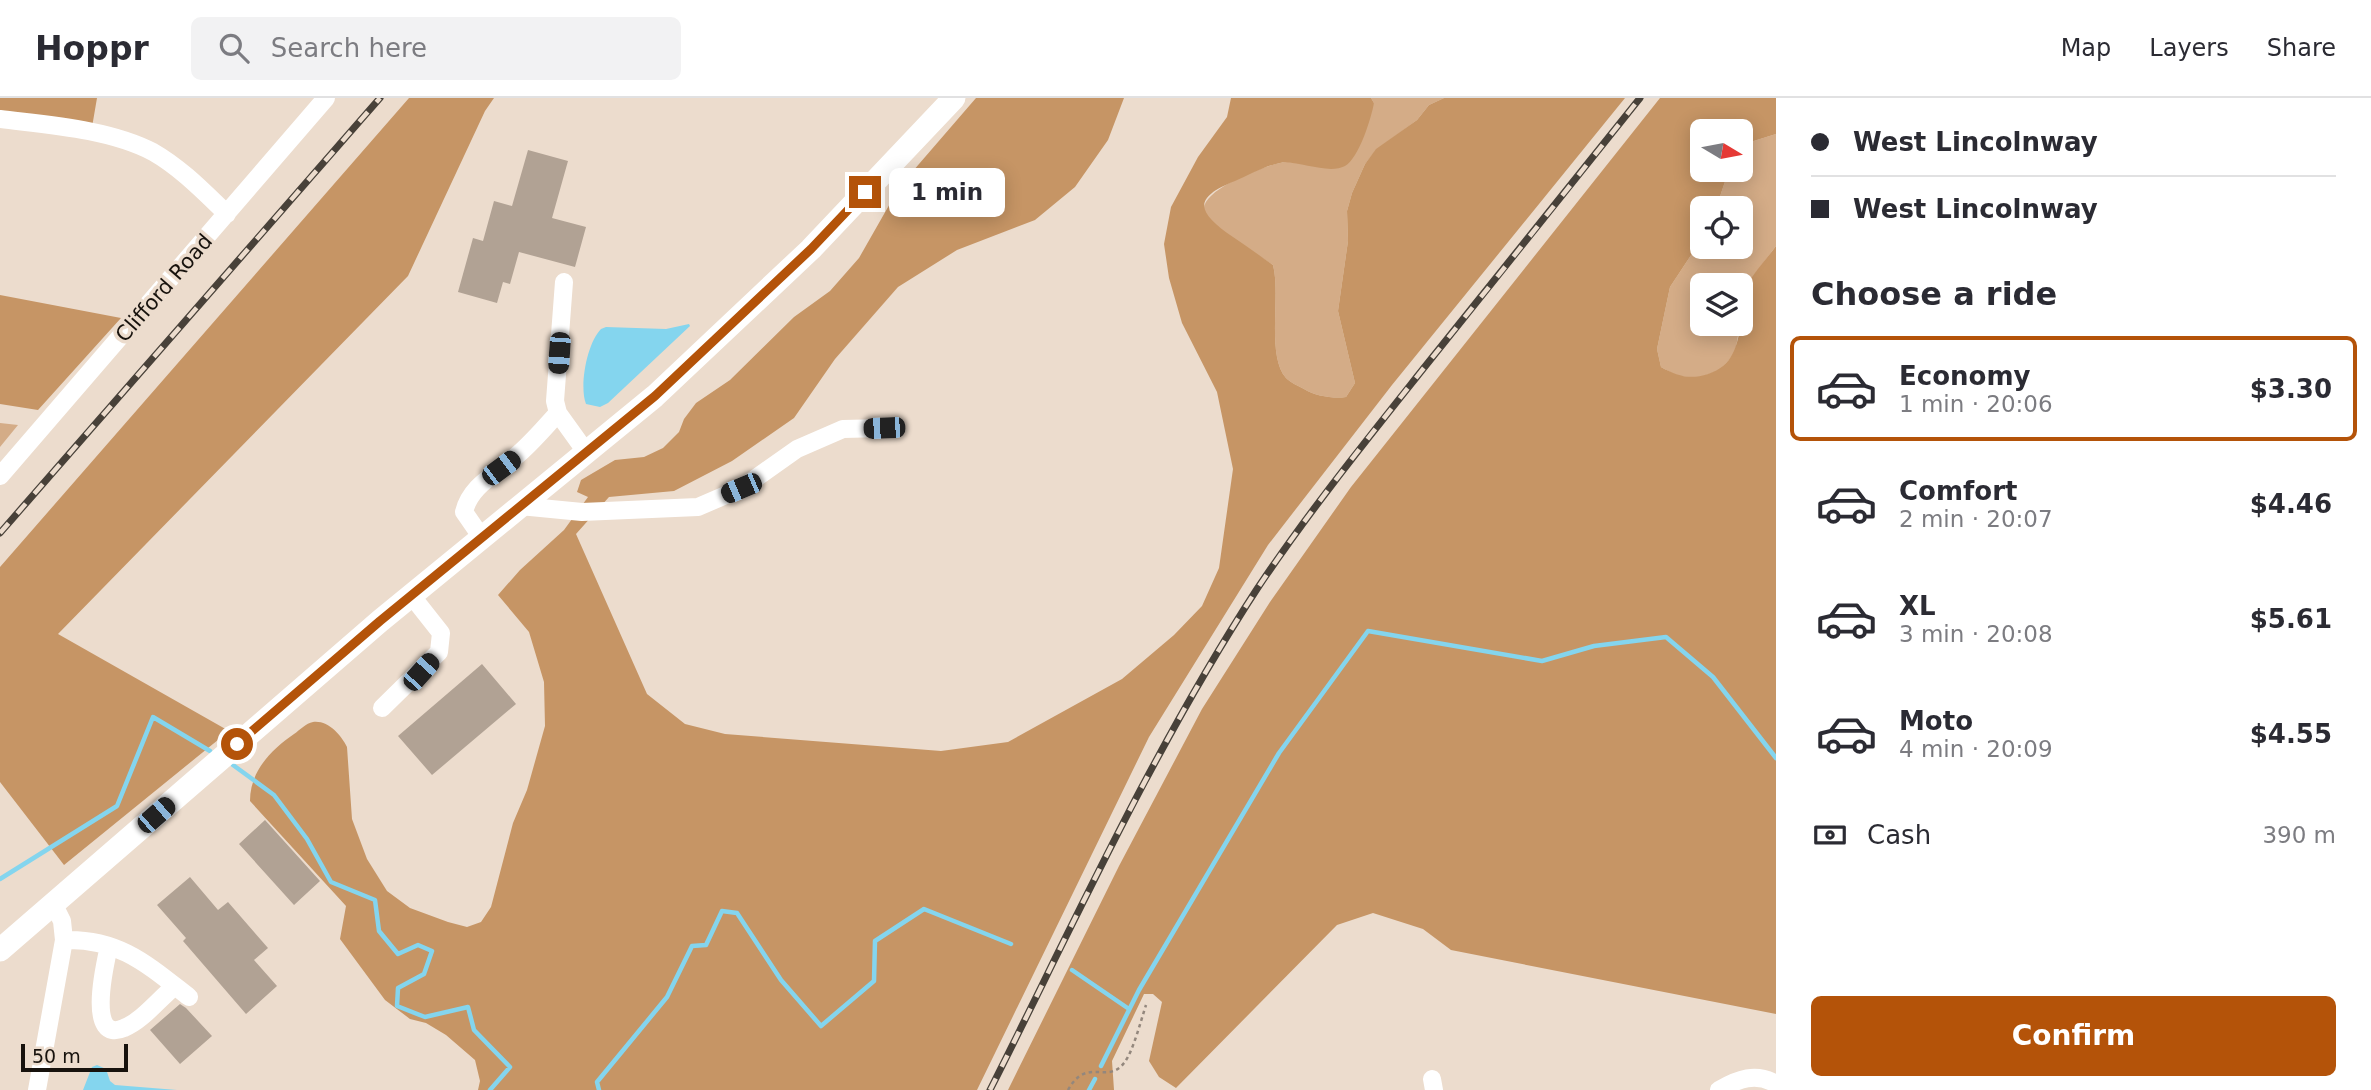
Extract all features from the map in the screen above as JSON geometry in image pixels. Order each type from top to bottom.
[{"type":"main road","points":[[0,950],[411,595],[655,396],[811,249],[954,98]]},
{"type":"street","name":"Clifford Road","points":[[0,476],[326,98]]},
{"type":"street","points":[[0,119],[47,124],[121,139],[153,152],[180,170],[228,214]]},
{"type":"street","points":[[564,282],[555,401],[558,413],[586,452]]},
{"type":"street","points":[[482,538],[464,512],[467,500],[485,481],[517,456],[558,413]]},
{"type":"street","points":[[520,506],[582,512],[698,506],[741,488],[797,450],[843,429],[884,428]]},
{"type":"street","points":[[382,708],[439,652],[441,633],[411,595]]},
{"type":"street","points":[[37,1090],[64,940],[62,921],[53,903]]},
{"type":"street","points":[[64,940],[86,939],[130,953],[189,997]]},
{"type":"street","points":[[109,946],[100,998],[104,1023],[110,1028],[122,1029],[135,1022],[174,986]]},
{"type":"street","points":[[1720,1090],[1735,1081],[1750,1077],[1763,1078],[1776,1084]]},
{"type":"path","points":[[1068,1090],[1081,1074],[1089,1071],[1112,1072],[1124,1064],[1146,1005]]},
{"type":"shaded area","points":[[0,98],[97,98],[91,133],[0,117]]},
{"type":"shaded area","points":[[409,98],[494,98],[485,111],[408,276],[58,634],[229,731],[64,865],[0,782],[0,567]]},
{"type":"shaded area","points":[[976,98],[1124,98],[1108,140],[1075,187],[1035,220],[957,250],[898,287],[835,359],[794,418],[732,461],[674,491],[609,497],[576,534],[647,694],[685,724],[725,734],[941,751],[1008,742],[1122,679],[1174,635],[1202,606],[1219,568],[1233,469],[1217,392],[1182,323],[1169,278],[1164,244],[1171,207],[1198,157],[1227,117],[1231,98],[1371,98],[1374,103],[1360,147],[1345,166],[1330,169],[1287,163],[1274,164],[1220,188],[1205,201],[1204,207],[1207,214],[1222,229],[1273,265],[1275,340],[1280,368],[1286,378],[1314,393],[1336,398],[1346,397],[1355,383],[1338,311],[1348,241],[1347,211],[1365,164],[1376,149],[1417,120],[1429,105],[1444,98],[1625,98],[1392,385],[1268,545],[1149,737],[977,1090],[478,1090],[480,1081],[475,1060],[446,1035],[426,1023],[410,1019],[385,1000],[340,939],[346,906],[250,801],[258,771],[277,747],[305,725],[319,722],[329,726],[338,733],[347,747],[352,819],[367,859],[387,891],[410,908],[448,922],[467,927],[481,922],[491,907],[513,823],[527,790],[545,726],[544,682],[529,632],[498,595],[520,570],[564,530],[588,497],[577,492],[581,480],[615,460],[644,457],[663,448],[679,432],[684,419],[696,403],[730,380],[794,317],[830,291],[859,258],[900,186]]},
{"type":"shaded area","points":[[1371,98],[1444,98],[1429,105],[1417,120],[1376,150],[1365,164],[1352,193],[1347,211],[1348,241],[1338,311],[1355,383],[1346,397],[1336,398],[1308,391],[1286,378],[1280,368],[1275,340],[1276,292],[1273,265],[1216,226],[1205,213],[1205,205],[1210,197],[1233,181],[1272,165],[1292,162],[1334,168],[1374,103]]},
{"type":"shaded area","points":[[1660,98],[1776,98],[1776,134],[1754,141],[1754,119],[1690,119],[1690,182],[1725,182],[1720,196],[1690,196],[1690,257],[1670,287],[1657,349],[1661,367],[1678,375],[1701,376],[1723,366],[1732,354],[1739,336],[1753,336],[1753,276],[1776,246],[1776,1014],[1451,950],[1423,929],[1373,913],[1337,925],[1176,1088],[1159,1077],[1149,1061],[1162,1002],[1153,994],[1144,994],[1112,1061],[1114,1090],[1008,1090],[1119,866],[1202,709],[1270,602],[1351,487]]},
{"type":"shaded area","points":[[1776,134],[1776,246],[1753,278],[1753,273],[1690,273],[1690,336],[1738,336],[1735,353],[1720,370],[1698,378],[1677,376],[1661,367],[1657,349],[1670,287],[1690,257],[1690,259],[1753,259],[1753,196],[1720,196],[1725,182],[1754,182],[1754,141]]},
{"type":"shaded area","points":[[0,295],[121,318],[38,410],[0,404]]},
{"type":"shaded area","points":[[0,423],[18,425],[0,447]]},
{"type":"water","points":[[689,324],[690,326],[608,403],[600,407],[586,404],[583,387],[588,354],[601,329],[666,329]]},
{"type":"water","points":[[97,1065],[106,1069],[110,1081],[115,1085],[177,1090],[83,1090],[92,1067]]},
{"type":"building","points":[[528,150],[568,161],[552,218],[586,227],[575,267],[519,252],[510,284],[503,282],[497,303],[458,292],[473,238],[483,241],[494,201],[512,206]]},
{"type":"building","points":[[482,664],[516,704],[432,775],[398,736]]},
{"type":"building","points":[[265,820],[320,881],[294,905],[239,844]]},
{"type":"building","points":[[190,877],[218,910],[228,902],[268,948],[254,960],[277,986],[246,1014],[183,941],[186,938],[157,905]]},
{"type":"building","points":[[180,1004],[212,1036],[180,1064],[150,1030]]},
{"type":"waterway","points":[[1101,1066],[1139,990],[1279,753],[1368,631],[1542,661],[1594,646],[1666,637],[1713,677],[1776,758]]},
{"type":"waterway","points":[[0,879],[117,806],[153,717],[210,751]]},
{"type":"waterway","points":[[233,765],[274,795],[307,839],[331,882],[375,900],[379,931],[398,954],[418,945],[432,951],[424,974],[398,988],[397,1006],[425,1017],[468,1007],[474,1030],[510,1067],[490,1090]]},
{"type":"waterway","points":[[599,1090],[597,1082],[667,997],[692,946],[706,945],[722,911],[737,913],[781,980],[821,1026],[874,981],[875,941],[924,909],[1011,944]]},
{"type":"waterway","points":[[1072,970],[1129,1009]]},
{"type":"waterway","points":[[1089,1090],[1095,1079]]},
{"type":"railway","points":[[0,533],[380,98]]},
{"type":"railway","points":[[990,1090],[1150,772],[1219,649],[1257,589],[1361,447],[1640,98]]},
{"type":"route","points":[[237,744],[380,621],[655,396],[811,249],[865,192]]}]
